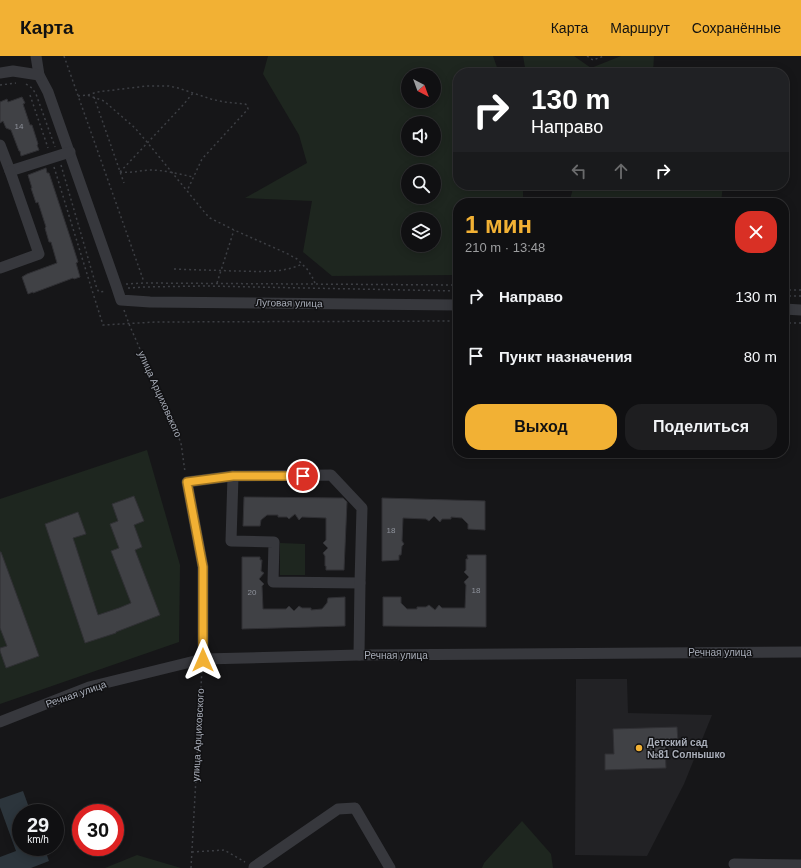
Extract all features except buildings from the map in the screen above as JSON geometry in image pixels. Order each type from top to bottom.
[{"type":"street","points":[[36,56],[39,75],[48,92],[70,152],[121,300]]},
{"type":"street","points":[[0,73],[13,71],[39,75]]},
{"type":"street","points":[[0,145],[39,254],[0,268]]},
{"type":"street","points":[[10,171],[70,152]]},
{"type":"street","name":"Луговая улица","points":[[121,300],[150,302],[453,305]]},
{"type":"street","points":[[789,309],[801,310]]},
{"type":"street","points":[[203,660],[203,567],[187,482],[233,476],[331,475],[362,508],[359,655]]},
{"type":"street","points":[[233,476],[231,541],[274,542],[273,582],[360,583]]},
{"type":"street","name":"Речная улица","points":[[0,722],[89,687],[203,660],[359,655],[801,652]]},
{"type":"street","points":[[254,867],[338,809],[355,808],[390,868]]},
{"type":"street","points":[[734,864],[801,865]]},
{"type":"path","points":[[64,56],[144,283]]},
{"type":"path","points":[[587,56],[593,60],[604,56]]},
{"type":"path","points":[[0,85],[19,83]]},
{"type":"path","points":[[24,83],[32,88],[36,94],[99,292],[117,287],[144,283],[453,285]]},
{"type":"path","points":[[78,96],[97,92],[158,85],[178,88],[224,102],[245,104],[248,109],[202,159],[187,191]]},
{"type":"path","points":[[120,172],[193,93]]},
{"type":"path","points":[[30,95],[55,157],[93,296],[103,325],[156,322],[453,321]]},
{"type":"path","points":[[87,95],[104,101],[135,128],[210,218],[297,259],[312,277],[315,284]]},
{"type":"path","points":[[94,97],[124,183]]},
{"type":"path","points":[[120,172],[149,170],[194,178]]},
{"type":"path","points":[[217,283],[234,230]]},
{"type":"path","points":[[174,269],[275,271],[289,269],[302,264]]},
{"type":"path","points":[[117,287],[204,286],[453,291]]},
{"type":"path","points":[[789,290],[801,290]]},
{"type":"path","points":[[789,296],[801,296]]},
{"type":"path","name":"улица Арциховского","points":[[121,300],[129,324],[181,443],[187,482]]},
{"type":"path","points":[[789,323],[801,323]]},
{"type":"path","name":"улица Арциховского","points":[[191,868],[203,660]]},
{"type":"path","points":[[192,852],[224,850],[254,867]]},
{"type":"shaded area","points":[[268,56],[493,56],[497,68],[453,68],[453,190],[523,190],[523,198],[453,198],[453,275],[332,276],[303,252],[312,201],[245,198],[307,163],[299,135],[263,74]]},
{"type":"shaded area","points":[[523,56],[574,56],[591,68],[525,68]]},
{"type":"shaded area","points":[[621,56],[654,56],[653,68],[591,68]]},
{"type":"shaded area","points":[[573,190],[722,190],[722,198],[570,198]]},
{"type":"shaded area","points":[[147,450],[180,565],[179,642],[0,704],[0,499]]},
{"type":"shaded area","points":[[280,543],[305,544],[305,575],[280,575]]},
{"type":"shaded area","points":[[576,679],[627,679],[628,713],[712,715],[684,784],[647,856],[575,855]]},
{"type":"shaded area","points":[[23,791],[28,804],[12,804],[12,840],[0,807],[0,799]]},
{"type":"shaded area","points":[[522,821],[551,854],[553,868],[482,868],[484,863]]},
{"type":"shaded area","points":[[12,852],[12,856],[47,856],[49,861],[31,868],[0,868],[0,857]]},
{"type":"shaded area","points":[[137,855],[181,868],[105,868]]},
{"type":"place","name":"Детский сад №81 Солнышко","points":[[639,748]]},
{"type":"route","points":[[203,660],[203,567],[187,482],[233,476],[303,476]]}]
